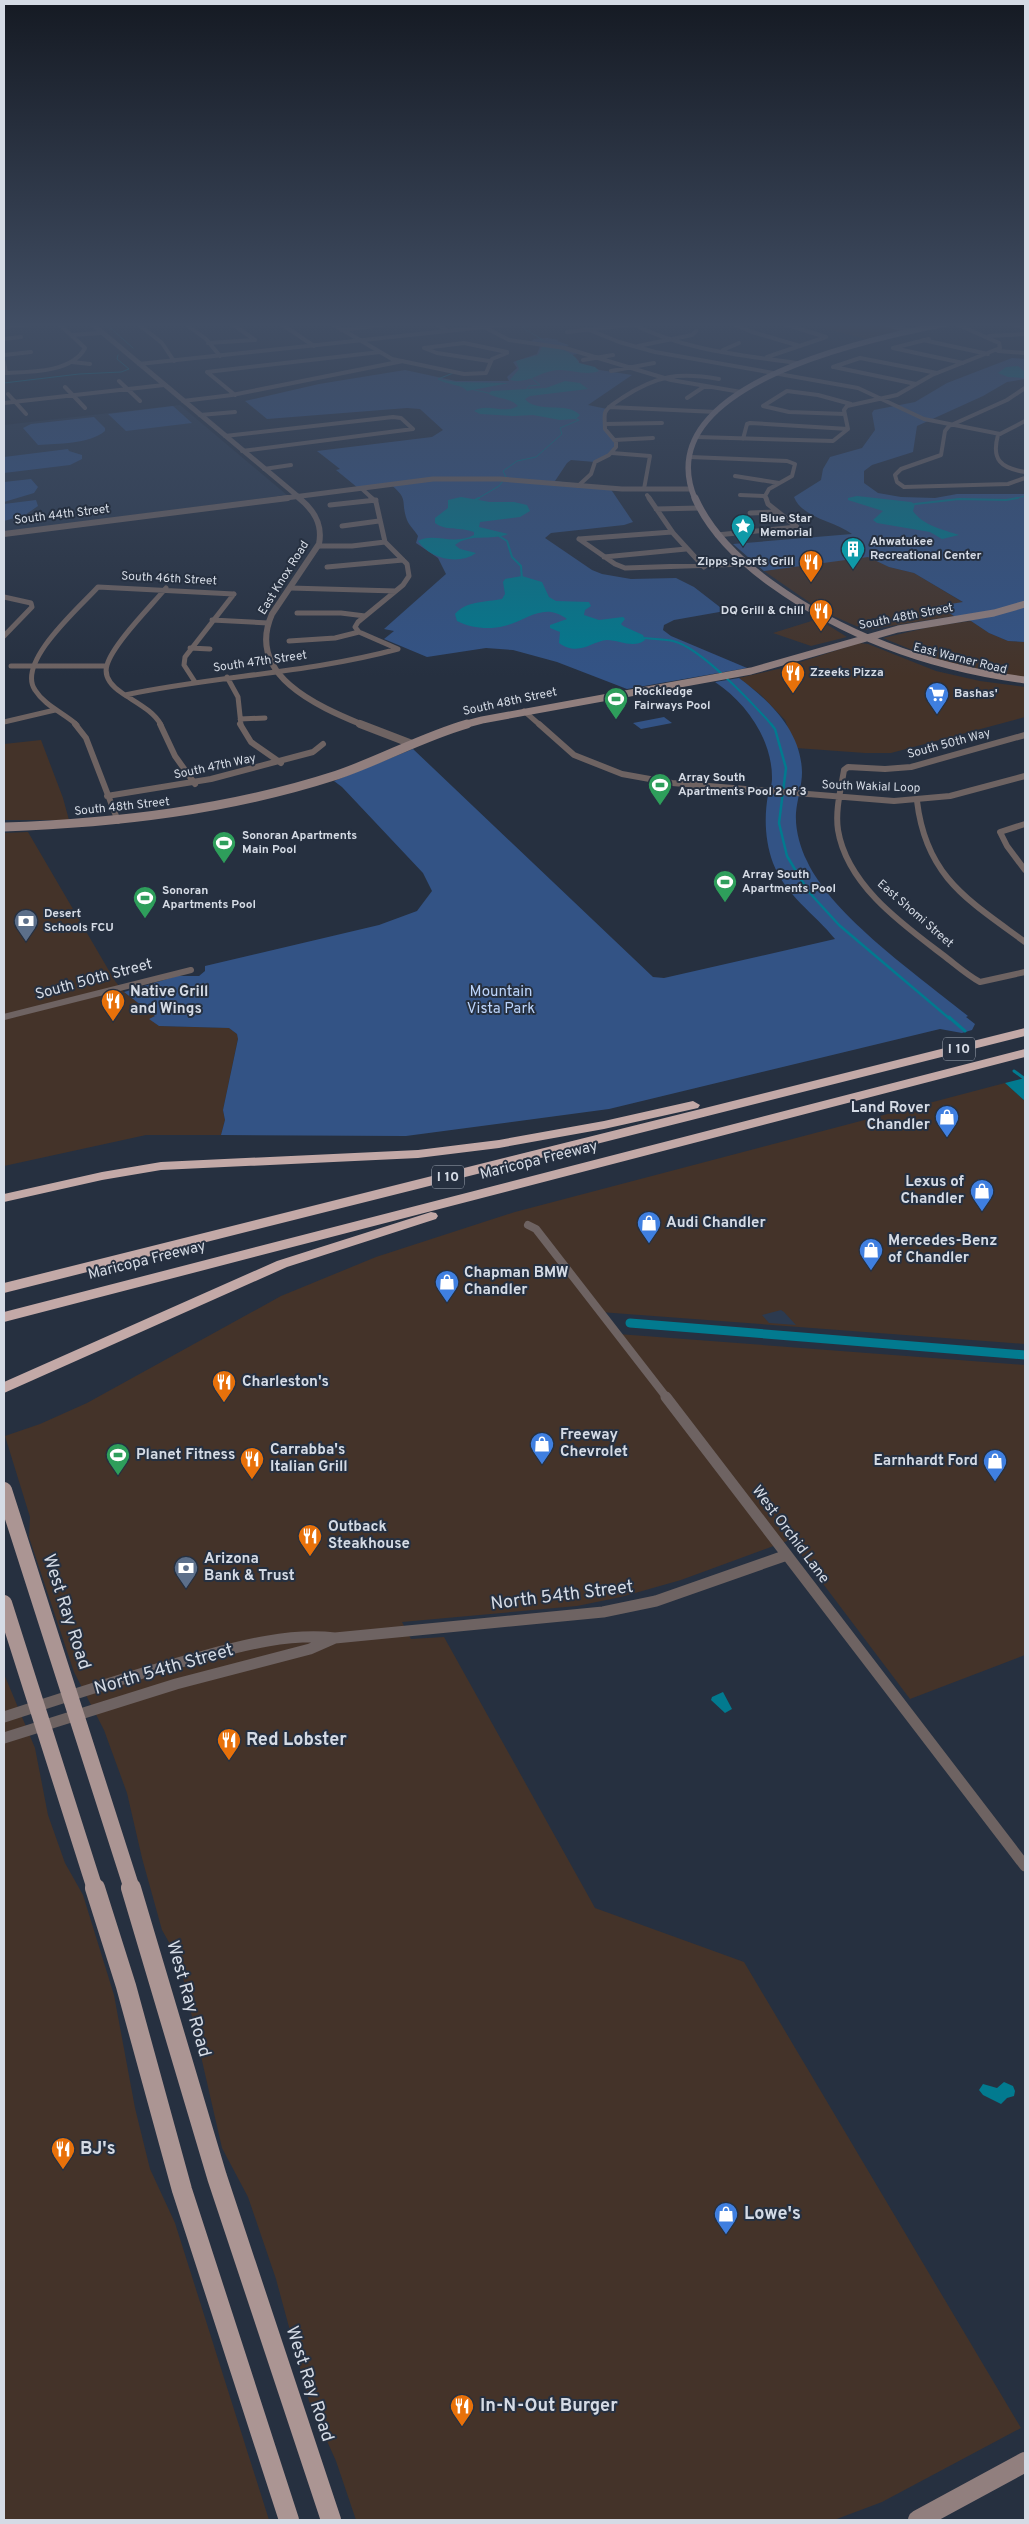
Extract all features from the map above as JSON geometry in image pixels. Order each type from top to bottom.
[{"type":"highway","name":"Maricopa Freeway","points":[[4,1288],[1025,1032]]},
{"type":"highway","name":"Maricopa Freeway","points":[[4,1317],[1025,1053]]},
{"type":"highway","points":[[4,1198],[161,1166],[391,1155],[499,1144],[604,1125],[848,1069],[893,1066]]},
{"type":"highway","points":[[4,1388],[242,1280],[317,1251],[648,1151]]},
{"type":"main road","name":"East Warner Road","points":[[696,441],[688,469],[691,489],[699,508],[717,535],[746,564],[809,608],[865,637],[879,640],[933,662],[994,676],[1025,680]]},
{"type":"main road","name":"South 48th Street","points":[[4,827],[118,821],[213,808],[275,794],[339,774],[462,725],[524,711],[751,671],[865,637],[916,625],[994,613],[1025,604]]},
{"type":"main road","name":"East Warner Road","points":[[865,637],[869,643],[926,665],[977,677],[1025,685]]},
{"type":"main road","name":"West Ray Road","points":[[4,1490],[111,1820],[217,2177],[331,2520]]},
{"type":"main road","points":[[4,1604],[126,1986],[182,2190],[289,2520]]},
{"type":"main road","points":[[918,2520],[1025,2462]]},
{"type":"street","name":"East Knox Road","points":[[230,441],[312,509],[318,519],[321,530],[318,546],[268,623],[265,637],[266,648],[276,670],[295,689],[324,708],[412,744]]},
{"type":"street","points":[[242,451],[325,441]]},
{"type":"street","points":[[612,453],[617,444],[615,441]]},
{"type":"street","points":[[795,441],[833,441]]},
{"type":"street","points":[[943,441],[941,455],[900,469],[895,474],[897,482],[904,486],[966,482],[1008,484],[1025,478]]},
{"type":"street","points":[[997,441],[999,463],[1025,472]]},
{"type":"street","points":[[578,486],[591,474],[595,462],[612,453],[650,456],[644,489]]},
{"type":"street","points":[[690,457],[793,462],[794,472],[792,476],[769,489],[765,496]]},
{"type":"street","points":[[264,468],[291,465]]},
{"type":"street","points":[[735,476],[779,483]]},
{"type":"street","name":"South 44th Street","points":[[4,534],[433,479],[500,479],[578,486],[691,489]]},
{"type":"street","points":[[289,641],[336,638],[359,632],[356,624],[396,591],[409,576],[409,568],[385,542],[376,500],[361,488]]},
{"type":"street","points":[[647,495],[672,532],[704,567]]},
{"type":"street","points":[[740,495],[765,496]]},
{"type":"street","points":[[717,535],[797,527],[768,504],[765,496]]},
{"type":"street","points":[[330,505],[376,500]]},
{"type":"street","points":[[656,509],[699,508]]},
{"type":"street","points":[[750,513],[777,512]]},
{"type":"street","points":[[342,526],[379,521]]},
{"type":"street","points":[[672,532],[579,539],[604,557],[625,568],[704,567],[746,564]]},
{"type":"street","points":[[318,546],[347,546],[385,542]]},
{"type":"street","points":[[604,557],[686,549]]},
{"type":"street","points":[[327,568],[403,560]]},
{"type":"street","name":"South 46th Street","points":[[32,666],[40,651],[98,587],[166,588],[234,594],[212,620]]},
{"type":"street","points":[[290,588],[324,590],[367,587],[396,591]]},
{"type":"street","points":[[166,588],[116,650],[106,666],[107,678],[112,686],[151,713],[159,722],[175,756],[195,784]]},
{"type":"street","points":[[4,598],[25,600],[32,604],[30,609],[5,633]]},
{"type":"street","points":[[297,613],[340,612],[365,616]]},
{"type":"street","points":[[195,682],[183,662],[190,648],[212,620],[268,623]]},
{"type":"street","name":"South 47th Street","points":[[125,695],[227,677],[364,658],[398,649],[359,632]]},
{"type":"street","points":[[190,648],[210,649]]},
{"type":"street","points":[[11,666],[106,666]]},
{"type":"street","points":[[32,666],[30,674],[33,686],[41,699],[82,731],[118,821]]},
{"type":"street","points":[[227,677],[239,695],[240,725],[252,744],[281,763]]},
{"type":"street","points":[[4,722],[55,710]]},
{"type":"street","name":"South Wakial Loop","points":[[524,711],[574,755],[622,774],[672,783],[839,798],[918,802],[953,797],[1025,776]]},
{"type":"street","points":[[240,719],[265,718]]},
{"type":"street","name":"South 50th Way","points":[[848,768],[885,769],[911,767],[1025,734]]},
{"type":"street","name":"South 47th Way","points":[[108,796],[195,784],[281,763],[313,752],[323,744]]},
{"type":"street","name":"East Shomi Street","points":[[848,768],[844,770],[836,815],[839,838],[851,865],[865,885],[898,918],[974,979],[980,982],[1025,972]]},
{"type":"street","points":[[918,802],[920,833],[935,864],[965,896],[1025,942]]},
{"type":"street","points":[[1025,824],[1000,832],[1007,846],[1025,870]]},
{"type":"street","name":"South 50th Street","points":[[4,1017],[191,970]]},
{"type":"street","name":"West Orchid Lane","points":[[528,1225],[536,1229],[589,1296],[1025,1866]]},
{"type":"street","name":"North 54th Street","points":[[4,1738],[70,1696],[169,1665],[241,1646],[310,1634],[335,1638],[603,1612],[656,1601],[786,1555]]},
{"type":"street","name":"North 54th Street","points":[[4,1717],[76,1715],[176,1684],[310,1649],[335,1638]]},
{"type":"shaded area","points":[[4,441],[223,441],[287,495],[4,532]]},
{"type":"shaded area","points":[[857,496],[911,502],[915,504],[913,511],[922,520],[959,535],[942,539],[930,532],[877,523],[873,520],[883,511],[848,500],[848,498]]},
{"type":"shaded area","points":[[461,497],[490,502],[514,502],[527,505],[530,511],[520,517],[480,522],[479,527],[508,534],[467,539],[455,545],[460,549],[476,553],[469,557],[453,559],[436,556],[418,541],[430,538],[458,539],[474,535],[474,532],[443,527],[435,523],[435,518],[448,508],[448,500]]},
{"type":"shaded area","points":[[868,556],[889,567],[914,573],[964,603],[939,607],[954,616],[865,630],[822,611],[764,571]]},
{"type":"shaded area","points":[[522,576],[542,582],[549,597],[556,601],[589,602],[591,606],[585,610],[584,615],[599,620],[623,617],[625,619],[621,624],[643,635],[645,640],[640,643],[631,644],[607,640],[585,647],[573,649],[566,647],[559,643],[560,632],[550,628],[550,625],[567,619],[551,612],[535,614],[512,624],[492,628],[474,627],[457,621],[455,614],[470,604],[502,599],[505,594],[503,582],[505,579]]},
{"type":"shaded area","points":[[818,619],[847,637],[811,646],[773,633]]},
{"type":"shaded area","points":[[971,621],[989,633],[1008,641],[1025,642],[1025,678],[937,660],[883,638],[934,626]]},
{"type":"shaded area","points":[[859,643],[868,644],[936,671],[980,681],[1025,687],[1025,717],[891,753],[796,748],[785,720],[761,695],[739,678],[782,668]]},
{"type":"shaded area","points":[[41,740],[63,798],[69,820],[4,820],[4,744]]},
{"type":"shaded area","points":[[28,832],[115,981],[124,992],[156,1017],[150,1019],[159,1026],[229,1028],[237,1034],[238,1038],[223,1110],[225,1120],[221,1135],[146,1135],[4,1166],[4,833]]},
{"type":"shaded area","points":[[1025,1078],[1025,1101],[1005,1083]]},
{"type":"shaded area","points":[[1005,1083],[1025,1101],[1025,1344],[600,1312],[618,1334],[1025,1365],[1025,1655],[910,1699],[790,1540],[681,1580],[621,1597],[577,1606],[402,1622],[411,1639],[444,1637],[595,1908],[744,1962],[1021,2428],[882,2502],[834,2520],[356,2520],[336,2461],[309,2401],[276,2279],[248,2197],[222,2148],[179,1960],[162,1930],[142,1858],[127,1793],[104,1730],[74,1672],[29,1537],[30,1517],[5,1436],[40,1424],[87,1403],[281,1296],[376,1257],[515,1212]]},
{"type":"shaded area","points":[[781,1310],[796,1325],[769,1323],[762,1315]]},
{"type":"shaded area","points":[[4,1674],[35,1748],[48,1815],[65,1863],[83,1895],[114,1995],[135,2108],[150,2169],[175,2223],[269,2520],[4,2520]]},
{"type":"shaded area","points":[[723,1692],[732,1709],[725,1713],[711,1700],[712,1697]]},
{"type":"shaded area","points":[[1004,2082],[1013,2086],[1015,2091],[1014,2096],[1007,2098],[1001,2104],[983,2095],[979,2090],[983,2084],[997,2088]]},
{"type":"green space","points":[[34,441],[83,441],[73,442],[38,445]]},
{"type":"green space","points":[[401,441],[614,441],[615,451],[595,462],[571,460],[555,481],[610,488],[633,522],[624,525],[551,533],[545,538],[592,570],[602,574],[631,579],[676,578],[694,587],[725,611],[674,620],[664,625],[663,630],[671,636],[747,668],[627,689],[557,662],[513,650],[486,648],[427,657],[384,639],[394,631],[384,629],[446,574],[438,558],[416,543],[418,536],[407,520],[402,497],[396,489],[390,484],[358,488],[336,470],[340,469],[317,451]]},
{"type":"green space","points":[[867,441],[915,441],[913,452],[872,465],[864,471],[864,483],[878,493],[901,497],[935,498],[957,494],[1025,494],[1025,642],[1008,641],[989,633],[971,621],[954,616],[938,606],[963,602],[914,573],[889,567],[868,557],[764,571],[733,544],[852,534],[811,515],[798,504],[794,497],[821,480],[823,469],[830,457],[862,448]]},
{"type":"green space","points":[[68,449],[82,455],[82,459],[70,465],[4,473],[4,457]]},
{"type":"green space","points":[[31,479],[38,487],[34,493],[4,502],[4,482]]},
{"type":"green space","points":[[36,500],[38,506],[25,515],[4,521],[4,504]]},
{"type":"green space","name":"Mountain Vista Park","points":[[739,678],[762,697],[782,718],[796,743],[802,772],[796,813],[797,832],[804,856],[819,882],[856,924],[968,1016],[966,1017],[975,1024],[972,1030],[962,1033],[940,1029],[609,1109],[406,1136],[221,1135],[225,1120],[223,1110],[238,1039],[237,1034],[229,1028],[159,1026],[149,1019],[155,1016],[124,992],[177,976],[199,976],[205,971],[205,966],[379,925],[417,911],[432,891],[423,873],[342,787],[334,781],[413,749],[653,977],[664,978],[835,939],[793,895],[778,874],[773,863],[766,829],[768,795],[772,784],[768,751],[756,724],[747,712],[738,701],[715,682]]},
{"type":"green space","points":[[664,717],[672,723],[641,729],[633,723]]},
{"type":"waterway","points":[[477,499],[499,486],[506,477],[503,471],[517,461],[536,457],[554,441]]},
{"type":"waterway","points":[[1012,499],[1025,496]]},
{"type":"waterway","points":[[1012,499],[1018,498]]},
{"type":"waterway","points":[[473,501],[477,499]]},
{"type":"waterway","points":[[915,504],[959,499],[1012,499]]},
{"type":"waterway","points":[[499,536],[507,541],[512,557],[521,566],[522,580]]},
{"type":"waterway","points":[[642,638],[661,639],[684,645],[726,677],[772,725]]},
{"type":"waterway","points":[[771,724],[775,729],[786,768],[779,823],[787,856],[808,891],[839,925],[950,1019]]},
{"type":"waterway","points":[[949,1017],[965,1031]]},
{"type":"waterway","points":[[1014,1071],[1025,1079]]},
{"type":"waterway","points":[[630,1323],[1025,1355]]},
{"type":"place","name":"Blue Star Memorial","points":[[743,547]]},
{"type":"place","name":"Ahwatukee Recreational Center","points":[[853,570]]},
{"type":"place","name":"Zipps Sports Grill","points":[[811,583]]},
{"type":"place","name":"DQ Grill & Chill","points":[[821,632]]},
{"type":"place","name":"Zzeeks Pizza","points":[[793,694]]},
{"type":"place","name":"Bashas'","points":[[937,715]]},
{"type":"place","name":"Rockledge Fairways Pool","points":[[616,720]]},
{"type":"place","name":"Array South Apartments Pool 2 of 3","points":[[660,806]]},
{"type":"place","name":"Sonoran Apartments Main Pool","points":[[224,864]]},
{"type":"place","name":"Array South Apartments Pool","points":[[725,903]]},
{"type":"place","name":"Sonoran Apartments Pool","points":[[145,919]]},
{"type":"place","name":"Desert Schools FCU","points":[[26,942]]},
{"type":"place","name":"Native Grill and Wings","points":[[113,1022]]},
{"type":"place","name":"Land Rover Chandler","points":[[947,1138]]},
{"type":"place","name":"Lexus of Chandler","points":[[982,1212]]},
{"type":"place","name":"Audi Chandler","points":[[649,1244]]},
{"type":"place","name":"Mercedes-Benz of Chandler","points":[[871,1271]]},
{"type":"place","name":"Chapman BMW Chandler","points":[[447,1303]]},
{"type":"place","name":"Charleston's","points":[[224,1403]]},
{"type":"place","name":"Freeway Chevrolet","points":[[542,1465]]},
{"type":"place","name":"Planet Fitness","points":[[118,1476]]},
{"type":"place","name":"Carrabba's Italian Grill","points":[[252,1480]]},
{"type":"place","name":"Earnhardt Ford","points":[[995,1482]]},
{"type":"place","name":"Outback Steakhouse","points":[[310,1557]]},
{"type":"place","name":"Arizona Bank & Trust","points":[[186,1589]]},
{"type":"place","name":"Red Lobster","points":[[229,1761]]},
{"type":"place","name":"BJ's","points":[[63,2170]]},
{"type":"place","name":"Lowe's","points":[[726,2235]]},
{"type":"place","name":"In-N-Out Burger","points":[[462,2427]]}]
